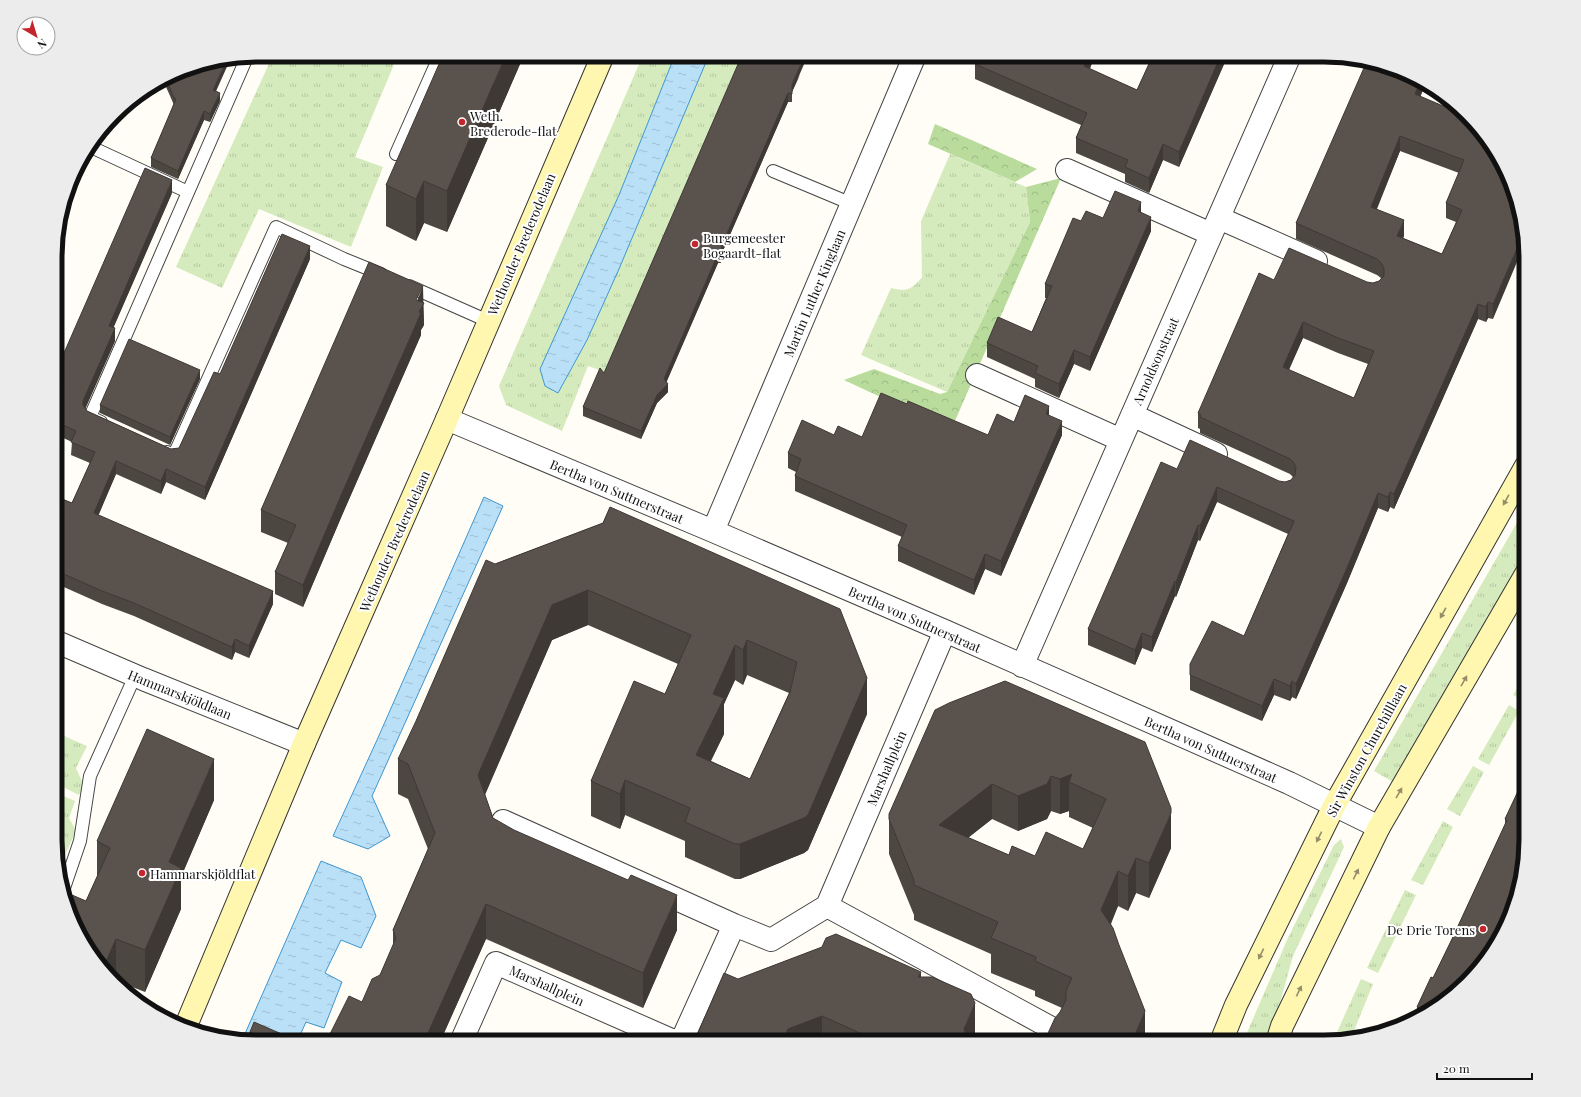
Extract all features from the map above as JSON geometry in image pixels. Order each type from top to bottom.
[{"type":"street","name":"Wethouder Brederodelaan","points":[[188,1023],[304,744],[447,419],[600,62]]},
{"type":"street","name":"Martin Luther Kinglaan","points":[[713,531],[912,62]]},
{"type":"street","name":"Arnoldsonstraat","points":[[1022,666],[1287,62]]},
{"type":"street","points":[[1067,170],[1337,271]]},
{"type":"street","points":[[977,375],[1121,440]]},
{"type":"street","points":[[1132,415],[1233,461]]},
{"type":"street","name":"Bertha von Suttnerstraat","points":[[447,419],[945,631],[1289,783],[1379,827]]},
{"type":"street","name":"Sir Winston Churchilllaan","points":[[1224,1035],[1236,1005],[1334,806],[1519,478]]},
{"type":"street","points":[[1279,1035],[1282,1026],[1379,827],[1519,586]]},
{"type":"street","name":"Marshallplein","points":[[827,906],[945,631]]},
{"type":"street","name":"Hammarskjöldlaan","points":[[62,644],[135,676],[304,744]]},
{"type":"street","points":[[503,821],[734,925],[771,940],[827,906],[1055,1030],[1052,1035]]},
{"type":"street","points":[[684,1035],[734,925]]},
{"type":"street","name":"Marshallplein","points":[[464,1035],[496,963],[660,1035]]},
{"type":"lane","points":[[111,426],[90,416],[245,62]]},
{"type":"lane","points":[[396,154],[437,62]]},
{"type":"lane","points":[[95,149],[188,192]]},
{"type":"lane","points":[[773,171],[852,204]]},
{"type":"lane","points":[[153,446],[174,455],[276,227],[344,259],[394,279],[488,321]]},
{"type":"lane","points":[[67,880],[80,841],[90,776],[135,676]]},
{"type":"green space","points":[[270,62],[395,62],[355,157],[383,167],[351,247],[259,209],[222,288],[176,267]]},
{"type":"green space","points":[[640,62],[672,62],[619,195],[558,393],[587,340],[619,269],[706,62],[743,62],[608,373],[588,366],[562,431],[506,405],[499,386]]},
{"type":"green space","points":[[935,124],[1037,169],[1015,182],[928,144]]},
{"type":"green space","points":[[950,154],[1026,187],[1030,222],[947,392],[861,355],[891,288],[901,290],[908,289],[915,285],[922,277],[921,221]]},
{"type":"green space","points":[[1061,178],[951,430],[844,380],[874,369],[940,394],[947,392],[1030,222],[1026,187]]},
{"type":"green space","points":[[1519,519],[1519,568],[1395,783],[1374,771]]},
{"type":"green space","points":[[1519,685],[1519,698],[1513,695]]},
{"type":"green space","points":[[1509,705],[1519,711],[1489,765],[1478,759]]},
{"type":"green space","points":[[62,735],[87,746],[76,768],[84,786],[79,795],[62,786]]},
{"type":"green space","points":[[1473,766],[1484,772],[1460,816],[1447,809]]},
{"type":"green space","points":[[62,795],[75,801],[69,818],[76,831],[63,859]]},
{"type":"green space","points":[[1443,821],[1453,827],[1423,885],[1411,880]]},
{"type":"green space","points":[[1341,839],[1344,847],[1293,956],[1271,1035],[1246,1035],[1287,940],[1334,845]]},
{"type":"green space","points":[[1405,890],[1416,895],[1378,973],[1367,968]]},
{"type":"green space","points":[[1361,979],[1373,984],[1353,1032],[1336,1035]]},
{"type":"water","points":[[672,62],[706,62],[619,269],[587,340],[558,393],[545,386],[540,369],[619,195]]},
{"type":"water","points":[[484,497],[503,506],[372,796],[390,836],[368,849],[333,836],[377,740]]},
{"type":"water","points":[[321,861],[361,877],[376,916],[361,948],[341,940],[325,973],[342,982],[324,1028],[306,1022],[300,1035],[244,1035]]},
{"type":"building","points":[[440,62],[503,62],[447,191],[424,181],[416,199],[386,185]]},
{"type":"building","name":"Burgemeester Bogaardt-flat","points":[[739,62],[802,62],[792,84],[792,94],[788,93],[722,245],[721,254],[718,254],[664,379],[668,384],[657,395],[641,431],[583,407],[600,368],[604,373]]},
{"type":"building","points":[[976,62],[1086,62],[1084,66],[1137,90],[1150,62],[1218,62],[1179,152],[1163,144],[1149,178],[1125,167],[1128,160],[1076,138],[1087,113],[975,64]]},
{"type":"building","points":[[224,65],[213,90],[220,93],[210,114],[204,111],[178,171],[151,158],[176,99],[174,98],[168,84],[184,76],[186,77],[187,75],[194,72]]},
{"type":"building","points":[[1365,67],[1387,72],[1418,86],[1415,94],[1453,110],[1471,128],[1493,159],[1509,194],[1519,244],[1493,304],[1488,302],[1486,307],[1478,304],[1394,494],[1390,492],[1388,497],[1378,493],[1296,684],[1292,681],[1290,686],[1274,679],[1262,706],[1190,675],[1190,664],[1212,621],[1244,636],[1294,521],[1217,487],[1200,526],[1198,525],[1176,582],[1175,581],[1152,637],[1142,633],[1135,650],[1088,629],[1161,462],[1177,469],[1190,440],[1279,481],[1285,482],[1291,480],[1295,475],[1296,468],[1290,459],[1200,417],[1201,415],[1198,413],[1259,273],[1274,280],[1289,248],[1367,282],[1373,283],[1379,281],[1384,276],[1382,264],[1377,259],[1296,223]],"holes":[[[1400,136],[1464,160],[1446,203],[1462,210],[1442,254],[1397,236],[1404,220],[1371,207]],[[1303,322],[1338,338],[1374,351],[1354,398],[1283,367]]]},
{"type":"building","points":[[145,168],[172,180],[109,326],[115,328],[83,401],[83,405],[87,411],[171,449],[179,448],[214,372],[220,374],[282,234],[310,246],[205,487],[166,469],[161,481],[116,461],[94,513],[273,591],[249,646],[235,639],[232,647],[134,603],[62,573],[62,499],[72,503],[95,452],[71,442],[76,431],[62,424],[62,358]]},
{"type":"building","points":[[1115,191],[1141,202],[1138,211],[1151,217],[1090,357],[1074,350],[1059,384],[1035,373],[1038,366],[987,343],[998,317],[1032,332],[1052,286],[1045,284],[1073,218],[1081,221],[1086,211],[1103,218]]},
{"type":"building","points":[[369,262],[423,286],[416,300],[424,303],[303,585],[275,572],[296,525],[261,510]]},
{"type":"building","points":[[129,339],[200,370],[170,437],[100,405]]},
{"type":"building","points":[[881,393],[907,404],[908,401],[988,435],[997,414],[1014,422],[1025,395],[1049,406],[1046,414],[1062,421],[1001,561],[985,554],[974,580],[898,546],[907,525],[795,476],[801,459],[788,453],[802,420],[834,435],[838,426],[862,437]]},
{"type":"building","points":[[610,507],[840,609],[867,678],[808,815],[740,844],[735,844],[685,822],[690,808],[625,780],[620,794],[591,781],[634,681],[665,694],[691,635],[588,590],[552,605],[478,775],[493,818],[514,830],[628,880],[631,875],[677,895],[643,973],[486,904],[427,1035],[330,1035],[349,996],[362,1002],[372,979],[380,975],[396,938],[393,930],[435,833],[408,764],[398,759],[486,560],[495,564],[603,523]],"holes":[[[747,640],[797,662],[790,692],[750,779],[696,755],[724,698],[713,694],[735,645],[743,650]]]},
{"type":"building","points":[[1005,681],[1145,742],[1171,808],[1171,813],[1149,863],[1136,858],[1128,876],[1118,871],[1101,910],[1113,928],[1145,1011],[1135,1035],[1047,1035],[1066,1000],[1066,991],[1072,978],[1035,961],[1036,957],[991,938],[998,922],[914,885],[914,880],[889,819],[889,814],[935,710]],"holes":[[[1072,774],[1069,782],[1106,799],[1083,849],[1046,832],[1035,856],[1012,846],[1009,855],[939,825],[992,784],[1018,796],[1047,784],[1051,776],[1060,779]]]},
{"type":"building","name":"Hammarskjöldflat","points":[[147,729],[214,759],[169,862],[181,868],[145,950],[116,939],[105,963],[88,938],[72,903],[70,894],[86,901],[110,848],[97,841]]},
{"type":"building","name":"De Drie Torens","points":[[1519,789],[1519,853],[1509,903],[1499,926],[1486,949],[1471,969],[1443,995],[1418,1011],[1419,1008],[1417,1007],[1431,977],[1433,978],[1452,939],[1507,820],[1505,819]]},
{"type":"building","points":[[836,934],[921,972],[918,977],[932,977],[971,994],[975,1003],[964,1029],[966,1035],[864,1035],[822,1016],[788,1029],[785,1035],[697,1035],[724,973],[738,979],[822,947],[826,938]]},
{"type":"building","points":[[254,1022],[284,1035],[257,1035],[249,1035]]},
{"type":"place","name":"Weth. Brederode-flat","points":[[462,122]]},
{"type":"place","name":"Burgemeester Bogaardt-flat","points":[[695,244]]},
{"type":"place","name":"Hammarskjöldflat","points":[[142,873]]},
{"type":"place","name":"De Drie Torens","points":[[1483,929]]}]
